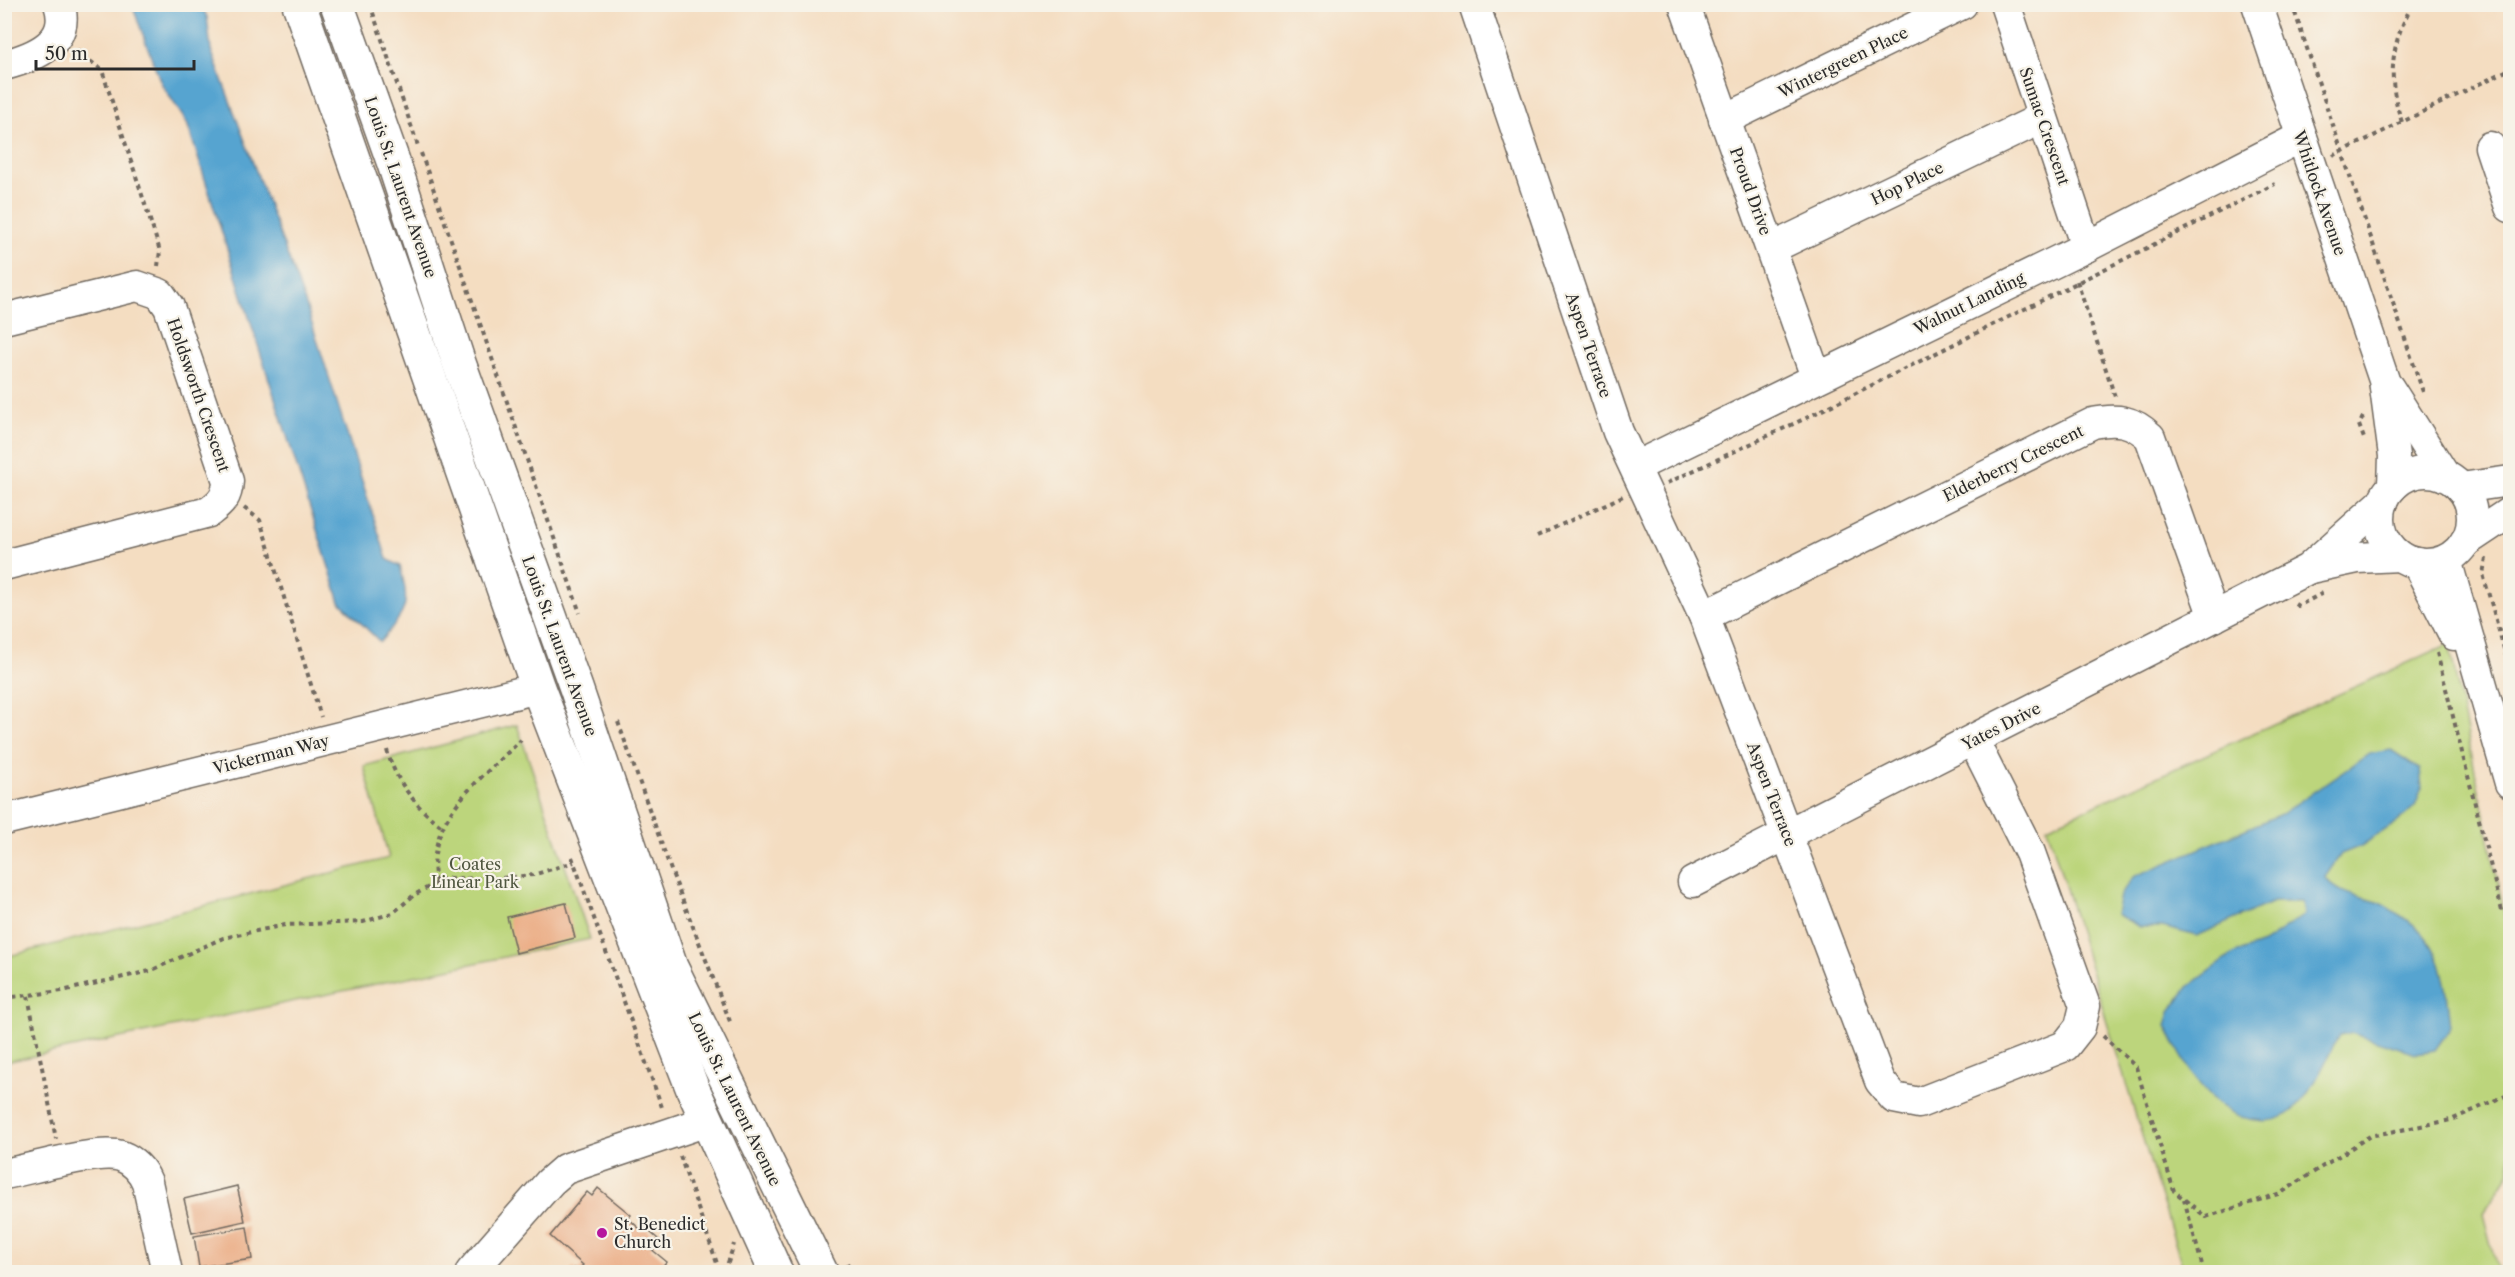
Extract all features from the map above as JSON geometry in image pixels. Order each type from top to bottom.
[{"type":"main road","name":"Louis St. Laurent Avenue","points":[[299,4],[538,688],[706,1121],[776,1272]]},
{"type":"main road","name":"Louis St. Laurent Avenue","points":[[337,4],[393,161],[458,360],[576,688],[671,968],[832,1265]]},
{"type":"street","points":[[4,65],[21,61],[46,47],[59,36],[63,15],[59,4]]},
{"type":"street","name":"Aspen Terrace","points":[[1474,4],[1633,479],[1704,616],[1880,1081],[1894,1098],[1919,1103],[2065,1046],[2080,1027],[2083,1017]]},
{"type":"street","name":"Proud Drive","points":[[1684,4],[1816,377]]},
{"type":"street","name":"Wintergreen Place","points":[[1724,120],[1962,4]]},
{"type":"street","name":"Sumac Crescent","points":[[2004,4],[2086,247]]},
{"type":"street","name":"Whitlock Avenue","points":[[2257,4],[2384,380],[2394,456],[2388,494]]},
{"type":"street","name":"Hop Place","points":[[1772,248],[2042,118]]},
{"type":"street","name":"Walnut Landing","points":[[1633,479],[1816,377],[2086,247],[2301,137]]},
{"type":"street","points":[[2490,147],[2505,175],[2511,207]]},
{"type":"street","points":[[4,319],[137,286],[154,292]]},
{"type":"street","name":"Holdsworth Crescent","points":[[4,565],[178,522],[209,512],[223,501],[227,494],[228,481],[169,307],[160,294],[154,292]]},
{"type":"street","name":"Whitlock Avenue","points":[[2384,380],[2453,482]]},
{"type":"street","points":[[2115,419],[2140,427],[2150,437],[2214,617]]},
{"type":"street","name":"Elderberry Crescent","points":[[1704,616],[2093,423],[2115,419]]},
{"type":"street","points":[[2487,699],[2408,560],[2389,546],[2382,532],[2380,517],[2388,494],[2404,478],[2417,473],[2431,472],[2453,482],[2511,481]]},
{"type":"street","points":[[2453,482],[2471,506],[2472,517],[2467,552],[2487,699],[2511,783]]},
{"type":"street","name":"Yates Drive","points":[[2317,580],[2388,494]]},
{"type":"street","points":[[2408,560],[2435,564],[2467,552],[2511,512]]},
{"type":"street","name":"Yates Drive","points":[[1693,882],[2214,617],[2317,580],[2356,558],[2408,560]]},
{"type":"street","name":"Vickerman Way","points":[[4,820],[538,688]]},
{"type":"street","points":[[1973,740],[2030,853],[2085,1006],[2083,1017]]},
{"type":"street","points":[[471,1272],[550,1182],[565,1169],[706,1121]]},
{"type":"street","points":[[4,1174],[109,1154],[129,1160],[144,1173],[167,1272]]},
{"type":"path","points":[[370,4],[583,622]]},
{"type":"path","points":[[2292,4],[2425,399]]},
{"type":"path","points":[[2402,122],[2392,86],[2394,44],[2413,4]]},
{"type":"path","points":[[59,36],[102,70],[160,251],[154,292]]},
{"type":"path","points":[[2311,166],[2511,69]]},
{"type":"path","points":[[1662,485],[1713,463],[2275,184]]},
{"type":"path","points":[[2075,275],[2115,396],[2115,419]]},
{"type":"path","points":[[2359,425],[2366,443]]},
{"type":"path","points":[[1537,536],[1633,479]]},
{"type":"path","points":[[227,494],[260,520],[328,740]]},
{"type":"path","points":[[2467,552],[2484,563],[2483,574],[2511,670]]},
{"type":"path","points":[[2298,606],[2317,580]]},
{"type":"path","points":[[2434,645],[2502,911]]},
{"type":"path","points":[[618,720],[672,873],[735,1034]]},
{"type":"path","points":[[382,726],[392,769],[418,806],[442,827]]},
{"type":"path","points":[[436,882],[433,867],[434,844],[446,818],[469,790],[521,740]]},
{"type":"path","points":[[4,998],[62,991],[150,971],[223,938],[285,925],[363,922],[393,913],[414,895],[445,878],[493,879],[533,875],[574,862]]},
{"type":"path","points":[[28,996],[57,1142]]},
{"type":"path","points":[[2083,1017],[2136,1067],[2174,1191],[2206,1217],[2281,1193],[2370,1136],[2451,1120],[2511,1094]]},
{"type":"path","points":[[2184,1199],[2204,1272]]},
{"type":"path","points":[[832,1265],[853,1272]]},
{"type":"green space","points":[[2449,644],[2510,941],[2510,1172],[2483,1214],[2498,1272],[2184,1272],[2047,827]]},
{"type":"green space","name":"Coates Linear Park","points":[[517,725],[590,939],[5,1062],[5,957],[389,858],[364,766]]},
{"type":"water","points":[[132,5],[201,5],[207,17],[211,50],[306,305],[387,559],[400,566],[405,591],[404,608],[396,623],[380,642],[340,602],[187,123],[161,83]]},
{"type":"water","points":[[2391,750],[2420,769],[2422,789],[2415,806],[2399,821],[2361,846],[2341,854],[2325,877],[2340,890],[2386,906],[2413,924],[2425,936],[2440,962],[2451,1027],[2435,1050],[2416,1053],[2351,1033],[2339,1035],[2314,1084],[2290,1113],[2267,1121],[2240,1116],[2225,1109],[2212,1098],[2181,1056],[2166,1026],[2170,1011],[2188,987],[2235,953],[2263,943],[2304,915],[2302,902],[2273,902],[2197,936],[2162,927],[2140,927],[2116,914],[2120,895],[2133,877],[2281,814],[2369,754]]},
{"type":"building","points":[[566,903],[575,938],[516,953],[507,917]]},
{"type":"building","points":[[237,1186],[245,1221],[192,1233],[184,1199]]},
{"type":"building","name":"St. Benedict Church","points":[[598,1188],[631,1215],[628,1218],[641,1230],[644,1227],[658,1239],[650,1248],[667,1262],[658,1272],[570,1272],[574,1268],[577,1271],[583,1265],[550,1236],[587,1192],[592,1196]]},
{"type":"building","points":[[247,1227],[252,1259],[199,1267],[194,1236]]},
{"type":"place","name":"St. Benedict Church","points":[[602,1233]]}]
